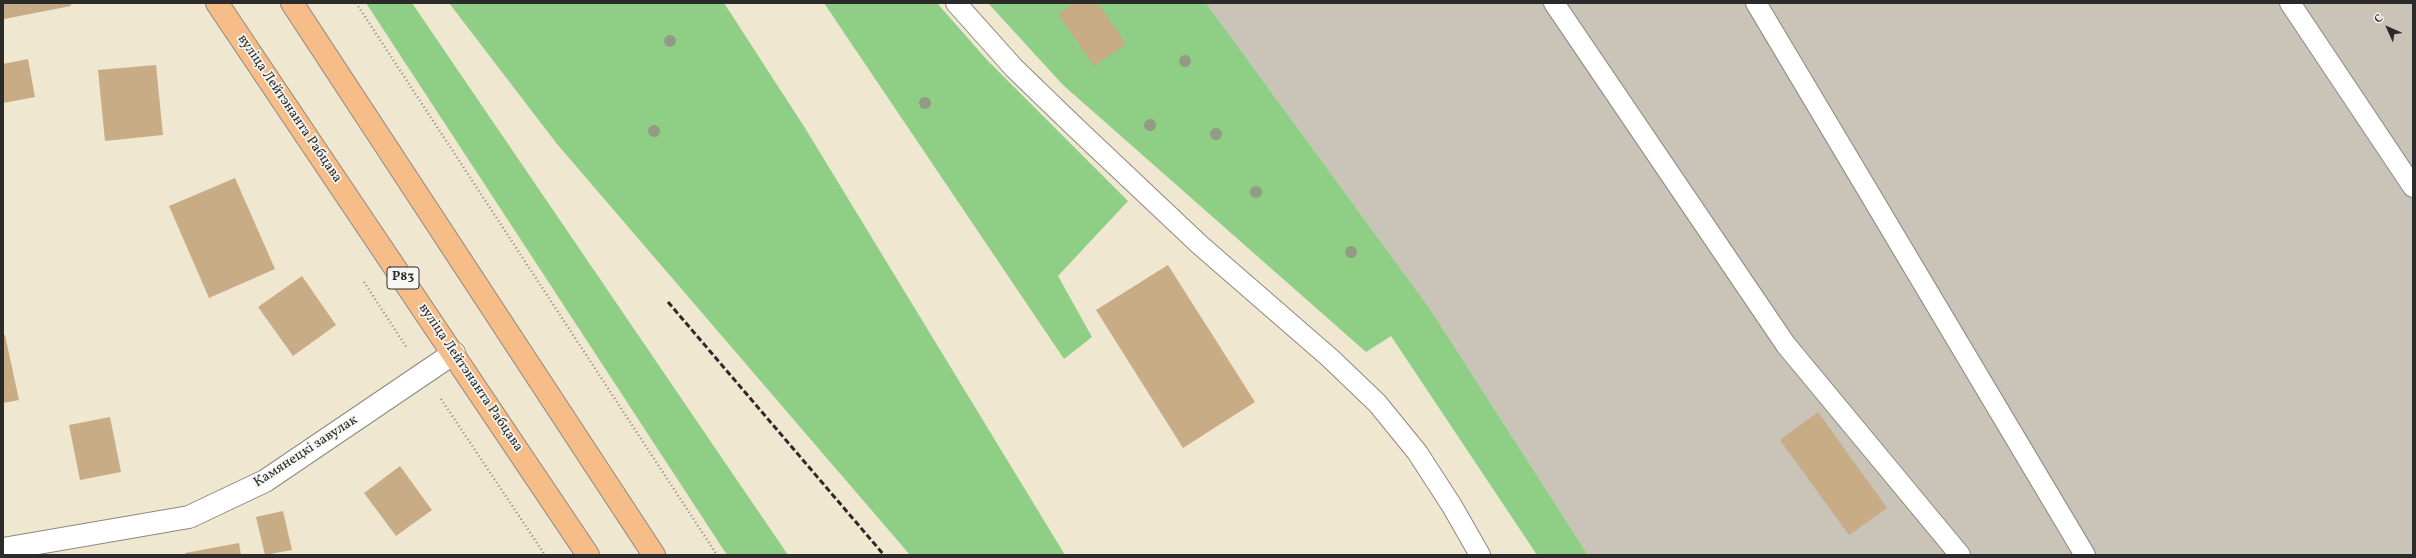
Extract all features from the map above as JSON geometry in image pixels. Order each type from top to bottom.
[{"type":"highway","name":"вуліца Лейтэнанта Рабцава","points":[[217,3],[454,353],[588,555]]},
{"type":"highway","points":[[292,3],[654,555]]},
{"type":"street","name":"Камянецкі завулак","points":[[3,548],[189,517],[265,481],[454,353]]},
{"type":"lane","points":[[956,3],[1014,68],[1075,127],[1200,245],[1330,358],[1377,403],[1417,452],[1452,506],[1480,555]]},
{"type":"lane","points":[[1554,3],[1786,345],[1960,555]]},
{"type":"lane","points":[[1756,3],[2085,555]]},
{"type":"lane","points":[[2290,3],[2413,187]]},
{"type":"path","points":[[356,3],[717,555]]},
{"type":"shaded area","points":[[1206,3],[2413,3],[2413,555],[1588,555],[1430,309]]},
{"type":"green space","points":[[366,3],[412,3],[788,555],[727,555]]},
{"type":"green space","points":[[449,3],[724,3],[805,128],[1065,555],[910,555],[557,144]]},
{"type":"green space","points":[[824,3],[937,3],[987,60],[1128,201],[1058,276],[1092,337],[1064,359]]},
{"type":"green space","points":[[988,3],[1206,3],[1430,309],[1588,555],[1537,555],[1391,336],[1366,352],[1063,85]]},
{"type":"building","points":[[3,3],[71,3],[71,6],[4,19]]},
{"type":"building","points":[[1074,3],[1098,3],[1126,44],[1094,66],[1058,14]]},
{"type":"building","points":[[28,59],[35,97],[3,103],[3,64]]},
{"type":"building","points":[[156,65],[163,135],[105,141],[98,70]]},
{"type":"building","points":[[235,178],[275,269],[209,298],[169,206]]},
{"type":"building","points":[[1168,265],[1255,402],[1183,448],[1096,310]]},
{"type":"building","points":[[302,276],[336,325],[293,356],[258,307]]},
{"type":"building","points":[[3,335],[5,335],[19,400],[3,403]]},
{"type":"building","points":[[1818,412],[1887,508],[1849,535],[1780,440]]},
{"type":"building","points":[[110,417],[121,472],[80,480],[69,425]]},
{"type":"building","points":[[400,466],[432,510],[396,536],[364,493]]},
{"type":"building","points":[[283,511],[292,550],[265,555],[256,517]]},
{"type":"building","points":[[239,543],[241,555],[186,555],[185,553]]},
{"type":"railway","points":[[668,302],[884,555]]}]
